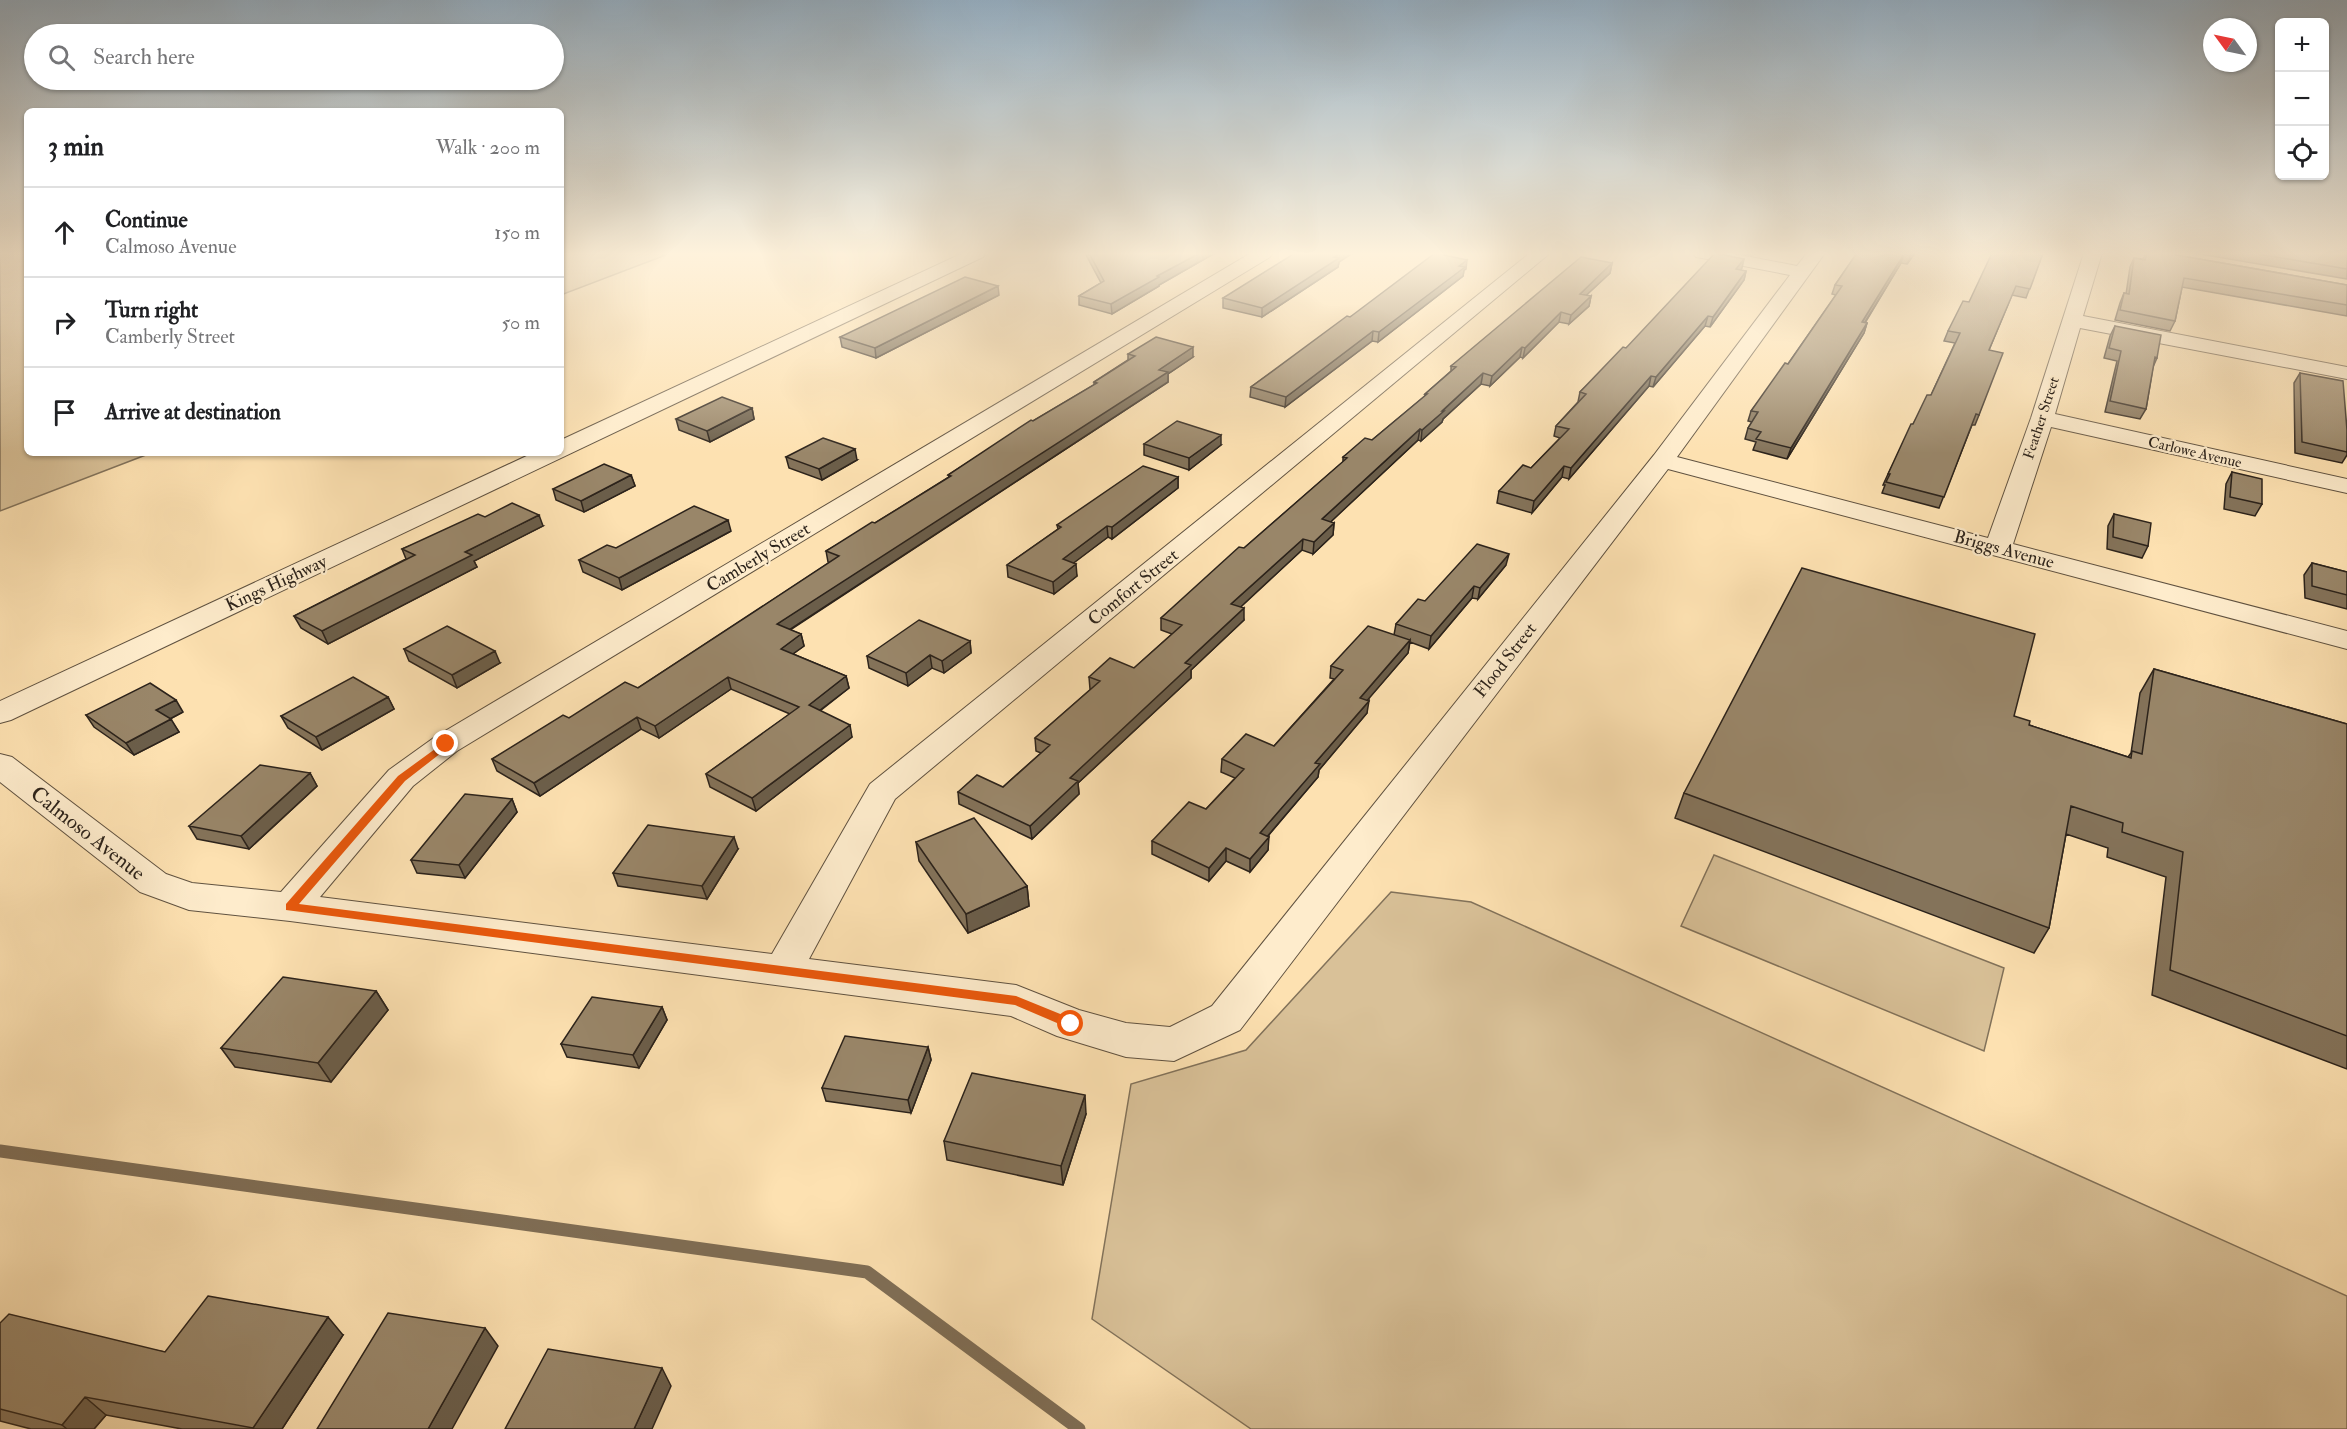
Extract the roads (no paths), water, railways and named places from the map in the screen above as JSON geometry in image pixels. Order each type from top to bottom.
[{"type":"street","points":[[564,448],[835,320]]},
{"type":"street","name":"Camberly Street","points":[[290,907],[401,778],[446,744],[1153,320]]},
{"type":"street","name":"Comfort Street","points":[[783,970],[882,792],[1459,320]]},
{"type":"street","name":"Flood Street","points":[[1174,1044],[1226,1018],[1662,460],[1766,320]]},
{"type":"street","points":[[2072,320],[2347,373]]},
{"type":"street","name":"Feather Street","points":[[1998,548],[2072,320]]},
{"type":"street","name":"Carlowe Avenue","points":[[2042,418],[2347,486]]},
{"type":"street","name":"Kings Highway","points":[[0,713],[546,456]]},
{"type":"street","name":"Briggs Avenue","points":[[1662,460],[2347,640]]},
{"type":"street","name":"Calmoso Avenue","points":[[0,765],[153,883],[189,896],[1016,1000],[1071,1024],[1126,1040],[1174,1044]]},
{"type":"waterway","points":[[0,1151],[867,1272],[1079,1429]]}]
